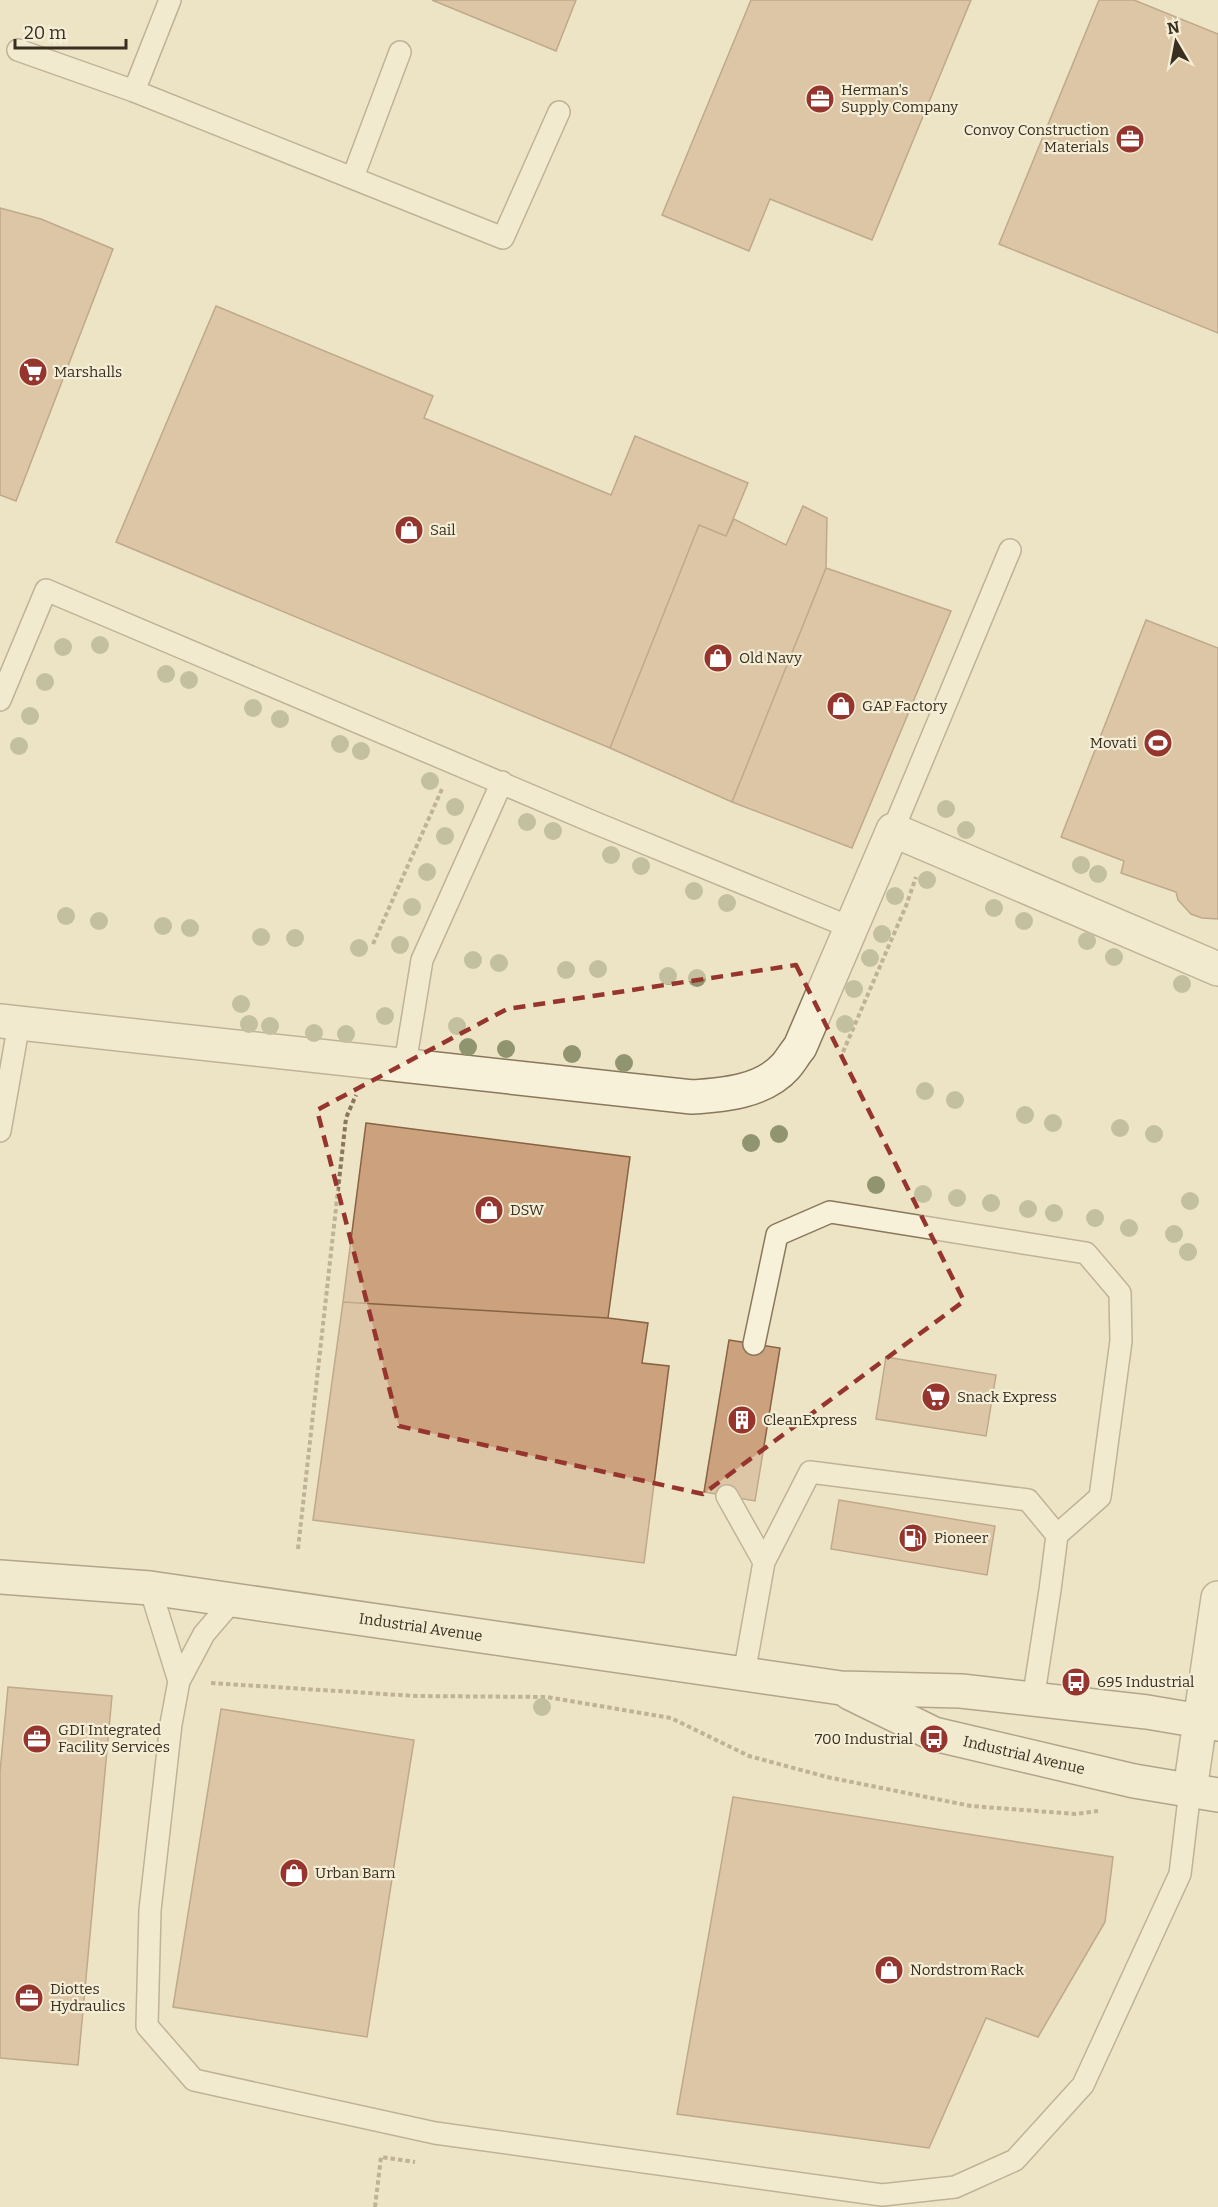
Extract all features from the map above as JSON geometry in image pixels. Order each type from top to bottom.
[{"type":"street","points":[[10,1022],[692,1096],[719,1095],[742,1090],[767,1081],[785,1068],[800,1047],[893,830],[1218,969]]},
{"type":"street","name":"Industrial Avenue","points":[[0,1577],[150,1588],[234,1599],[841,1688],[961,1691],[1147,1712],[1209,1722]]},
{"type":"street","points":[[1204,1793],[1218,1598]]},
{"type":"street","name":"Industrial Avenue","points":[[841,1688],[934,1734],[1134,1781],[1204,1793]]},
{"type":"lane","points":[[134,91],[170,0]]},
{"type":"lane","points":[[18,50],[134,91],[503,238],[559,112]]},
{"type":"lane","points":[[353,177],[400,52]]},
{"type":"lane","points":[[893,830],[1010,550]]},
{"type":"lane","points":[[0,700],[46,590],[593,822],[852,928]]},
{"type":"lane","points":[[405,1064],[422,960],[502,782]]},
{"type":"lane","points":[[0,1131],[10,1022]]},
{"type":"lane","points":[[754,1344],[777,1235],[830,1212],[1086,1253],[1120,1293],[1121,1341],[1100,1497],[1057,1535],[1033,1700]]},
{"type":"lane","points":[[744,1674],[764,1563],[810,1472],[1028,1500],[1057,1535]]},
{"type":"lane","points":[[727,1496],[764,1563]]},
{"type":"lane","points":[[150,1588],[179,1681]]},
{"type":"lane","points":[[234,1599],[204,1634],[179,1681],[171,1724],[150,1910],[147,2026],[194,2080],[435,2133],[882,2195],[955,2187],[1015,2160],[1083,2085],[1180,1874],[1204,1793]]},
{"type":"path","points":[[373,944],[445,783]]},
{"type":"path","points":[[843,1052],[906,906],[926,844]]},
{"type":"path","points":[[298,1549],[346,1118],[357,1095]]},
{"type":"path","points":[[179,1681],[416,1696],[547,1697],[671,1718],[749,1756],[860,1784],[971,1806],[1076,1814],[1107,1810]]},
{"type":"path","points":[[375,2207],[381,2157]]},
{"type":"highlighted area","points":[[796,965],[964,1301],[703,1494],[399,1426],[317,1110],[507,1009]]},
{"type":"building","points":[[432,0],[576,0],[556,51]]},
{"type":"building","name":"Herman's Supply Company","points":[[751,0],[971,0],[872,240],[770,199],[749,251],[662,215]]},
{"type":"building","name":"Convoy Construction Materials","points":[[1099,0],[1134,0],[1218,34],[1218,333],[999,244]]},
{"type":"building","name":"Marshalls","points":[[0,208],[41,219],[113,249],[16,501],[0,495]]},
{"type":"building","name":"Sail","points":[[216,306],[433,396],[424,418],[611,495],[635,436],[748,483],[726,536],[699,525],[610,748],[116,542]]},
{"type":"building","name":"Old Navy","points":[[803,506],[827,518],[826,568],[732,802],[610,748],[699,525],[726,536],[734,519],[786,545]]},
{"type":"building","name":"GAP Factory","points":[[826,568],[951,611],[852,848],[732,802]]},
{"type":"building","name":"Movati","points":[[1146,620],[1218,648],[1218,919],[1202,918],[1191,914],[1178,900],[1176,892],[1121,873],[1124,861],[1061,837]]},
{"type":"building","name":"DSW","points":[[366,1123],[630,1157],[608,1318],[343,1302]]},
{"type":"building","points":[[343,1302],[608,1318],[648,1323],[642,1363],[669,1366],[644,1563],[313,1520]]},
{"type":"building","name":"CleanExpress","points":[[729,1340],[780,1348],[755,1501],[704,1492]]},
{"type":"building","name":"Snack Express","points":[[886,1357],[996,1375],[986,1436],[876,1419]]},
{"type":"building","name":"Pioneer","points":[[839,1500],[995,1526],[987,1575],[831,1549]]},
{"type":"building","points":[[8,1687],[112,1696],[78,2065],[0,2058],[0,1772]]},
{"type":"building","name":"Urban Barn","points":[[221,1709],[414,1740],[367,2037],[173,2007]]},
{"type":"building","name":"Nordstrom Rack","points":[[733,1797],[1113,1857],[1105,1922],[1038,2037],[986,2018],[929,2148],[677,2114]]},
{"type":"place","name":"Herman's Supply Company","points":[[820,99]]},
{"type":"place","name":"Convoy Construction Materials","points":[[1130,139]]},
{"type":"place","name":"Marshalls","points":[[33,372]]},
{"type":"place","name":"Sail","points":[[409,530]]},
{"type":"place","name":"Old Navy","points":[[718,658]]},
{"type":"place","name":"GAP Factory","points":[[841,706]]},
{"type":"place","name":"Movati","points":[[1158,743]]},
{"type":"place","name":"DSW","points":[[489,1210]]},
{"type":"place","name":"Snack Express","points":[[936,1397]]},
{"type":"place","name":"CleanExpress","points":[[742,1420]]},
{"type":"place","name":"Pioneer","points":[[913,1538]]},
{"type":"place","name":"695 Industrial","points":[[1076,1682]]},
{"type":"place","name":"GDI Integrated Facility Services","points":[[37,1739]]},
{"type":"place","name":"700 Industrial","points":[[934,1739]]},
{"type":"place","name":"Urban Barn","points":[[294,1873]]},
{"type":"place","name":"Nordstrom Rack","points":[[889,1970]]},
{"type":"place","name":"Diottes Hydraulics","points":[[29,1998]]}]
